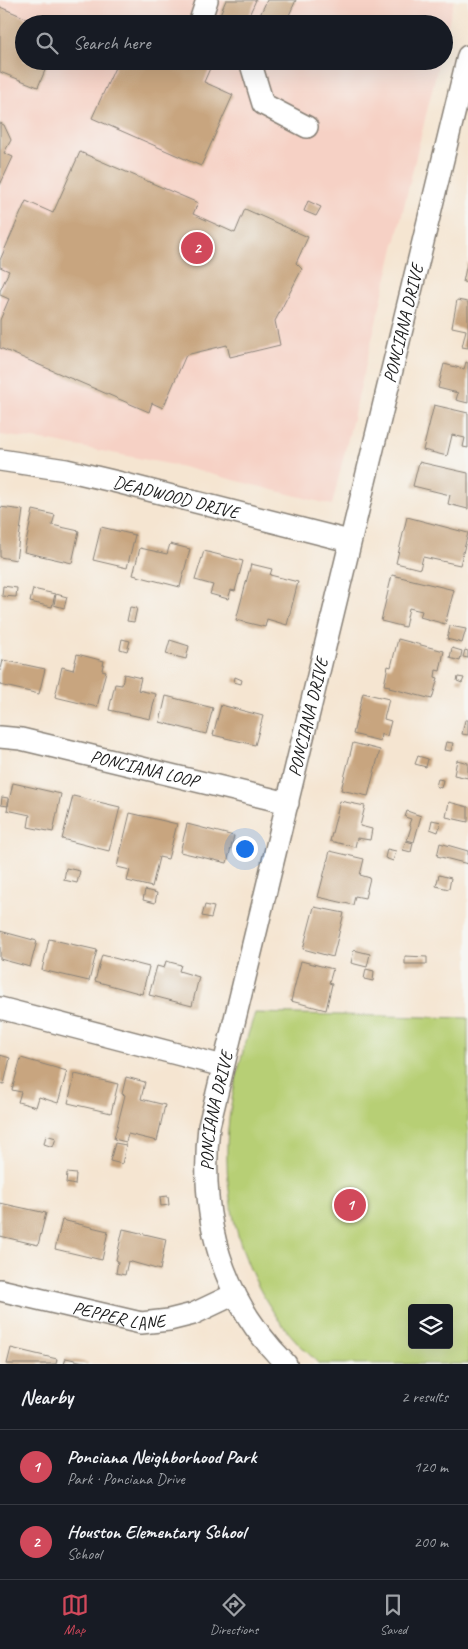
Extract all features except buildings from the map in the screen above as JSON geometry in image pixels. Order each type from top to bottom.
[{"type":"street","points":[[202,15],[207,0]]},
{"type":"street","name":"PONCIANA DRIVE","points":[[286,1364],[248,1316],[235,1294],[225,1271],[211,1224],[207,1198],[205,1173],[209,1126],[468,56]]},
{"type":"street","points":[[253,70],[263,104],[307,126]]},
{"type":"street","name":"DEADWOOD DRIVE","points":[[0,460],[75,472],[350,541]]},
{"type":"street","name":"PONCIANA LOOP","points":[[0,737],[21,739],[288,803]]},
{"type":"street","points":[[0,1008],[223,1066]]},
{"type":"street","name":"PEPPER LANE","points":[[0,1290],[141,1323],[169,1320],[193,1314],[235,1294]]},
{"type":"shaded area","points":[[0,0],[454,0],[450,15],[15,15],[15,70],[437,70],[332,505],[179,466],[50,441],[0,435]]},
{"type":"green space","points":[[255,1013],[468,1018],[468,1364],[319,1364],[289,1333],[274,1313],[248,1265],[239,1239],[229,1186],[228,1132],[231,1105],[244,1047]]},
{"type":"place","name":"Houston Elementary School","points":[[197,248]]},
{"type":"place","name":"Ponciana Neighborhood Park","points":[[350,1205]]}]
